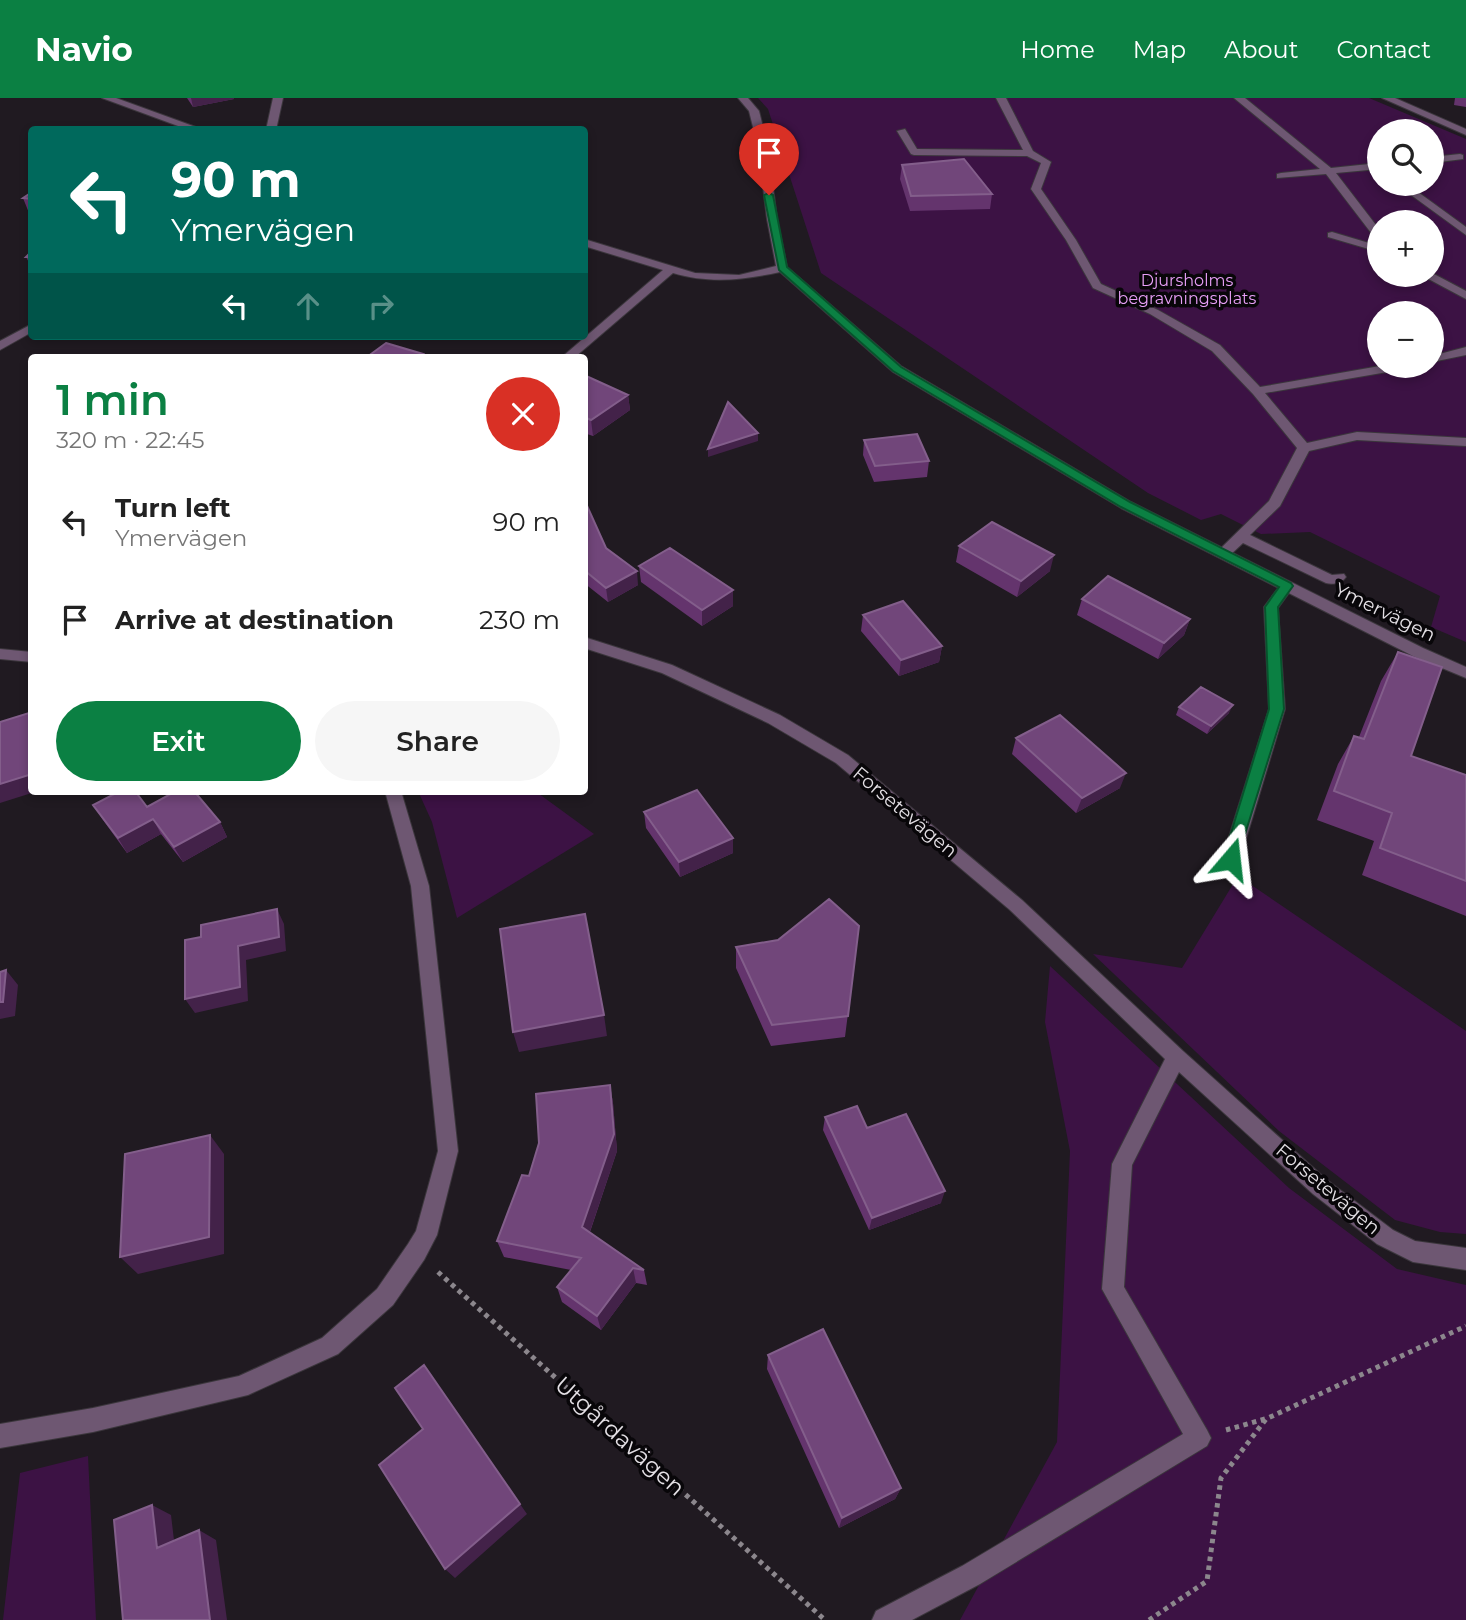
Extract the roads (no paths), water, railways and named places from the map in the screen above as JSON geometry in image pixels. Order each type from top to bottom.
[{"type":"street","points":[[107,98],[188,126]]},
{"type":"street","points":[[272,126],[278,98]]},
{"type":"street","points":[[588,243],[694,276],[738,278],[782,268],[772,219],[763,147],[754,111],[743,98]]},
{"type":"street","points":[[1002,98],[1029,153]]},
{"type":"street","points":[[1239,98],[1329,171],[1367,220]]},
{"type":"street","points":[[1387,98],[1466,132]]},
{"type":"street","points":[[902,131],[914,152],[1029,153],[1046,162],[1036,189],[1071,240],[1097,286],[1154,312],[1216,348],[1257,391],[1304,448]]},
{"type":"street","points":[[1444,159],[1460,157]]},
{"type":"street","points":[[1281,176],[1367,167]]},
{"type":"street","points":[[1417,196],[1466,232]]},
{"type":"street","points":[[1332,235],[1367,245]]},
{"type":"street","points":[[588,340],[671,268]]},
{"type":"street","name":"Ymervägen","points":[[782,268],[897,369],[1126,505],[1418,652],[1466,673]]},
{"type":"street","points":[[1444,284],[1466,296]]},
{"type":"street","points":[[0,346],[28,329]]},
{"type":"street","points":[[571,354],[588,340]]},
{"type":"street","points":[[1444,356],[1466,351]]},
{"type":"street","points":[[1257,391],[1367,372]]},
{"type":"street","points":[[1223,554],[1275,503],[1304,448],[1357,436],[1466,442]]},
{"type":"street","points":[[1242,537],[1331,580],[1339,577]]},
{"type":"street","points":[[1231,859],[1277,709],[1271,607],[1287,586]]},
{"type":"street","name":"Forsetevägen","points":[[588,643],[667,669],[774,719],[842,759],[1016,905],[1176,1057],[1320,1187],[1385,1237],[1413,1251],[1466,1259]]},
{"type":"street","points":[[0,654],[28,657]]},
{"type":"street","points":[[0,1436],[93,1420],[240,1387],[330,1346],[385,1297],[416,1252],[426,1235],[448,1151],[420,886],[394,795]]},
{"type":"street","points":[[885,1620],[971,1575],[1199,1438],[1113,1289],[1122,1164],[1176,1057]]},
{"type":"park label","name":"Djursholms begravningsplats","points":[[1187,289]]}]
